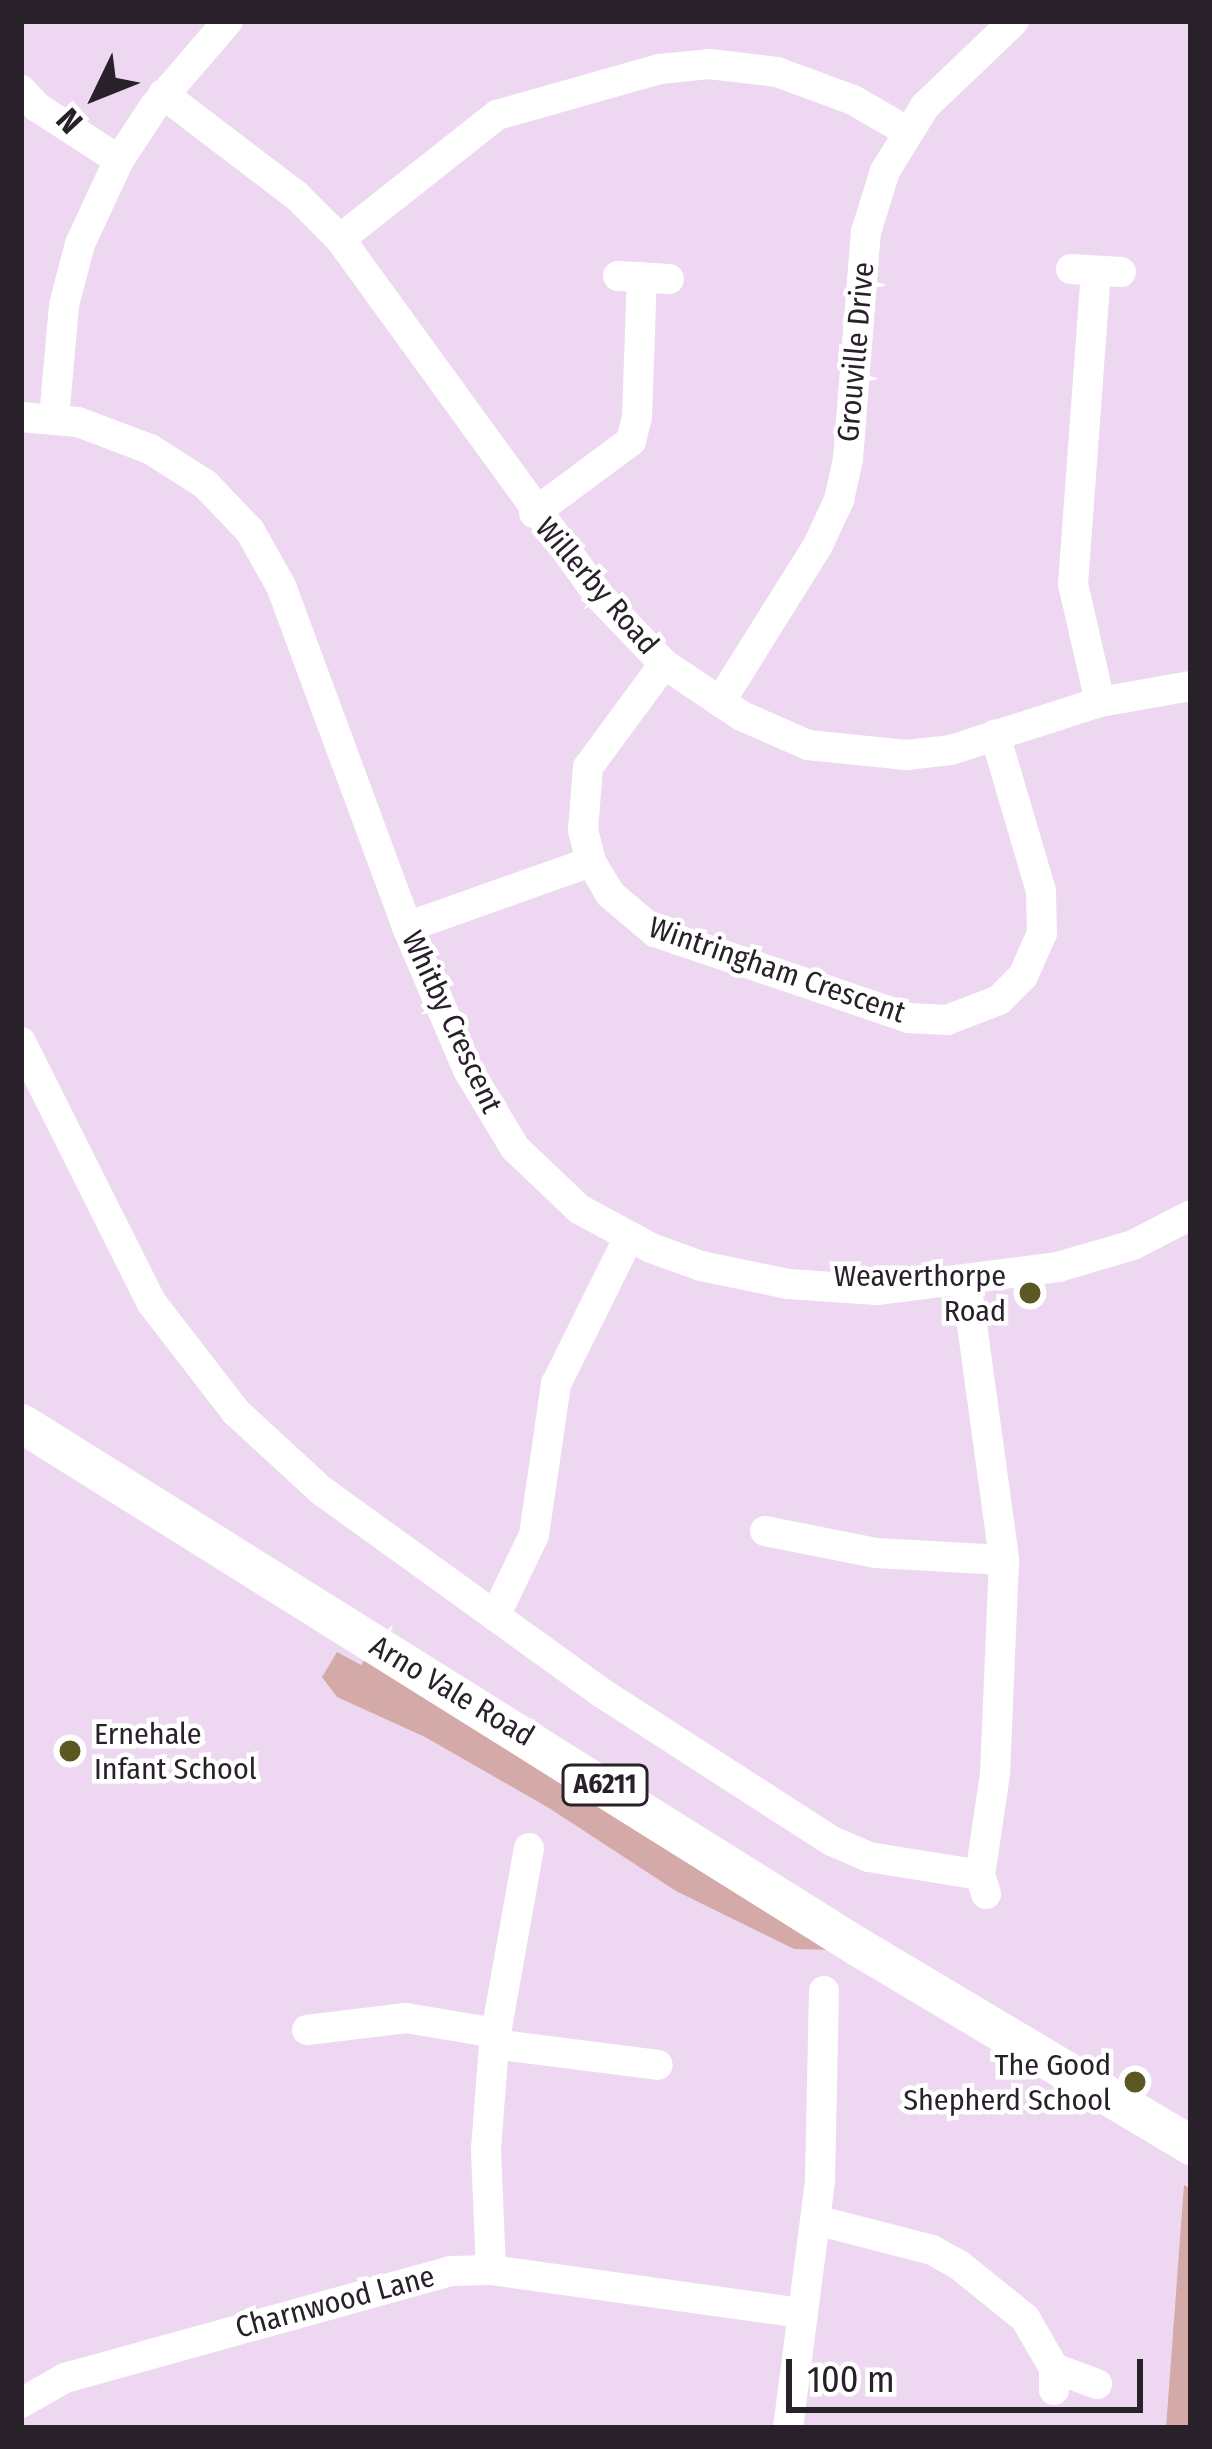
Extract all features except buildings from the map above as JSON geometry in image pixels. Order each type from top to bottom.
[{"type":"main road","name":"Arno Vale Road","points":[[21,1423],[857,1946],[1191,2145]]},
{"type":"street","points":[[54,418],[68,284],[118,160],[163,94],[228,21]]},
{"type":"street","name":"Grouville Drive","points":[[720,702],[818,545],[838,500],[848,459],[866,232],[885,171],[907,131],[938,92],[1014,21]]},
{"type":"street","points":[[340,239],[497,115],[660,69],[710,64],[777,72],[853,100],[907,131]]},
{"type":"street","points":[[21,90],[118,160]]},
{"type":"street","name":"Willerby Road","points":[[163,94],[297,196],[340,239],[534,513],[600,597],[664,664],[720,702],[788,737],[857,754],[932,752],[1100,702],[1191,686]]},
{"type":"street","points":[[1096,271],[1072,584],[1100,702]]},
{"type":"street","points":[[534,513],[631,441],[637,416],[643,278]]},
{"type":"street","name":"Whitby Crescent","points":[[21,417],[54,418],[127,439],[175,464],[224,502],[262,548],[451,1034],[503,1131],[561,1195],[629,1237],[701,1266],[788,1284],[877,1290],[966,1282],[1096,1258],[1191,1215]]},
{"type":"street","name":"Wintringham Crescent","points":[[664,664],[587,767],[582,812],[591,862],[623,909],[655,932],[926,1021],[967,1016],[1012,988],[1031,961],[1043,920],[1041,891],[995,735]]},
{"type":"street","points":[[407,927],[591,862]]},
{"type":"street","points":[[21,1042],[29,1080],[140,1285],[212,1384],[262,1439],[322,1491],[495,1616],[676,1743],[832,1841],[869,1857],[983,1884],[995,1774],[1004,1560],[966,1282]]},
{"type":"street","points":[[495,1616],[534,1535],[556,1384],[629,1237]]},
{"type":"street","points":[[784,1503],[773,1533],[876,1553],[1004,1560]]},
{"type":"street","points":[[491,2270],[486,2149],[495,2038],[529,1848]]},
{"type":"street","points":[[348,1995],[353,2027]]},
{"type":"street","points":[[788,2428],[816,2220],[817,2012]]},
{"type":"street","points":[[307,2030],[439,2020],[495,2038],[646,2064],[638,2030]]},
{"type":"street","points":[[816,2220],[932,2250],[959,2265],[1024,2318],[1054,2379],[1097,2384]]},
{"type":"street","name":"Charnwood Lane","points":[[21,2403],[65,2378],[436,2274],[491,2270],[802,2313]]},
{"type":"shaded area","points":[[337,1652],[361,1665],[367,1656],[833,1950],[794,1949],[676,1891],[549,1808],[425,1737],[337,1697],[322,1677]]},
{"type":"shaded area","points":[[1184,2185],[1191,2189],[1191,2428],[1166,2428]]},
{"type":"place","name":"Weaverthorpe Road","points":[[1030,1293]]},
{"type":"place","name":"Ernehale Infant School","points":[[70,1751]]},
{"type":"place","name":"The Good Shepherd School","points":[[1135,2082]]}]
